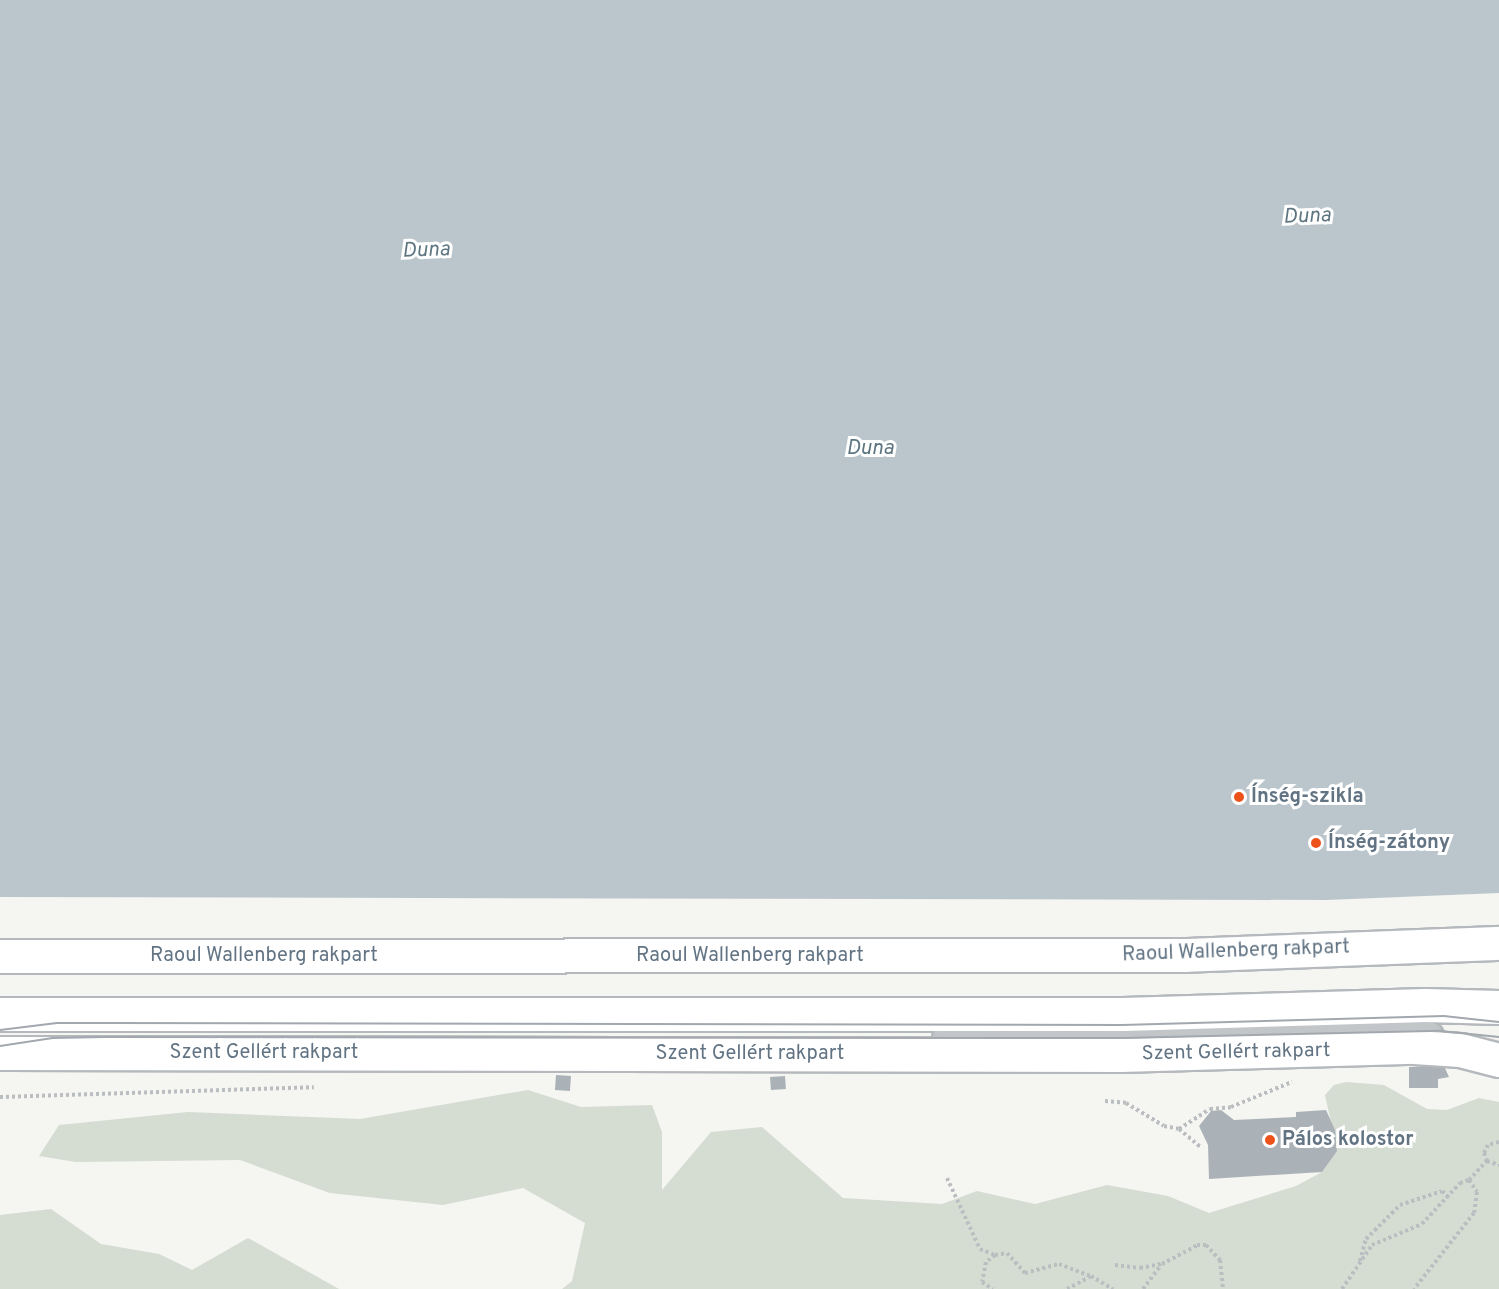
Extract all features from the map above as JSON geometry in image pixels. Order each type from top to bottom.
[{"type":"main road","name":"Raoul Wallenberg rakpart","points":[[0,956],[1184,955],[1499,943]]},
{"type":"main road","name":"Szent Gellért rakpart","points":[[0,1014],[1123,1014],[1411,1005],[1499,1007]]},
{"type":"main road","name":"Szent Gellért rakpart","points":[[1,1052],[1120,1055],[1414,1047],[1460,1050],[1499,1060]]},
{"type":"lane","name":"Szent Gellért rakpart","points":[[1411,1005],[1499,1022]]},
{"type":"path","points":[[1179,1129],[1210,1109],[1231,1107],[1283,1086]]},
{"type":"path","points":[[0,1097],[321,1087]]},
{"type":"path","points":[[1105,1101],[1126,1103],[1164,1126],[1179,1129],[1202,1148]]},
{"type":"path","points":[[1487,1161],[1485,1149],[1491,1142],[1499,1142]]},
{"type":"path","points":[[1487,1161],[1499,1165]]},
{"type":"path","points":[[1342,1289],[1372,1245],[1422,1224],[1449,1198],[1460,1183],[1469,1180],[1487,1161]]},
{"type":"path","points":[[947,1178],[980,1249],[995,1255]]},
{"type":"path","points":[[1414,1289],[1474,1213],[1476,1192],[1469,1180]]},
{"type":"path","points":[[1359,1264],[1366,1239],[1400,1205],[1442,1191],[1449,1198]]},
{"type":"path","points":[[1143,1289],[1162,1264],[1182,1250],[1206,1245],[1220,1260],[1223,1289]]},
{"type":"path","points":[[993,1289],[982,1282],[986,1262],[995,1255],[1008,1253],[1025,1273],[1059,1264],[1091,1276],[1113,1289]]},
{"type":"path","points":[[1115,1265],[1140,1268],[1162,1264]]},
{"type":"path","points":[[1067,1289],[1091,1276]]},
{"type":"shaded area","points":[[1346,1082],[1384,1085],[1427,1109],[1447,1110],[1479,1098],[1499,1102],[1499,1289],[562,1289],[572,1281],[585,1223],[523,1188],[443,1205],[330,1193],[240,1160],[76,1162],[39,1156],[59,1125],[188,1112],[360,1119],[528,1090],[581,1107],[652,1105],[662,1132],[662,1190],[711,1132],[762,1127],[843,1198],[942,1204],[977,1191],[1035,1204],[1107,1185],[1168,1196],[1209,1213],[1296,1186],[1322,1172],[1337,1150],[1325,1095],[1334,1085]]},
{"type":"shaded area","points":[[51,1209],[101,1244],[159,1254],[192,1270],[248,1238],[339,1289],[0,1289],[0,1215]]},
{"type":"water","name":"Duna","points":[[0,0],[1499,0],[1499,893],[1326,900],[0,897]]},
{"type":"building","points":[[1444,1066],[1449,1077],[1438,1079],[1438,1088],[1409,1088],[1409,1067]]},
{"type":"building","points":[[556,1075],[571,1076],[570,1091],[555,1090]]},
{"type":"building","points":[[785,1076],[786,1089],[771,1090],[770,1077]]},
{"type":"building","name":"Pálos kolostor","points":[[1221,1110],[1234,1120],[1296,1117],[1296,1112],[1326,1110],[1335,1130],[1337,1151],[1322,1172],[1209,1179],[1208,1145],[1199,1126],[1211,1111]]},
{"type":"tram line","points":[[0,1030],[57,1023],[1122,1025],[1444,1016],[1499,1022]]},
{"type":"tram line","points":[[0,1046],[52,1038],[105,1037],[1122,1038],[1441,1031],[1499,1037]]},
{"type":"place","name":"Ínség-szikla","points":[[1239,797]]},
{"type":"place","name":"Ínség-zátony","points":[[1316,843]]},
{"type":"place","name":"Pálos kolostor","points":[[1270,1140]]}]
